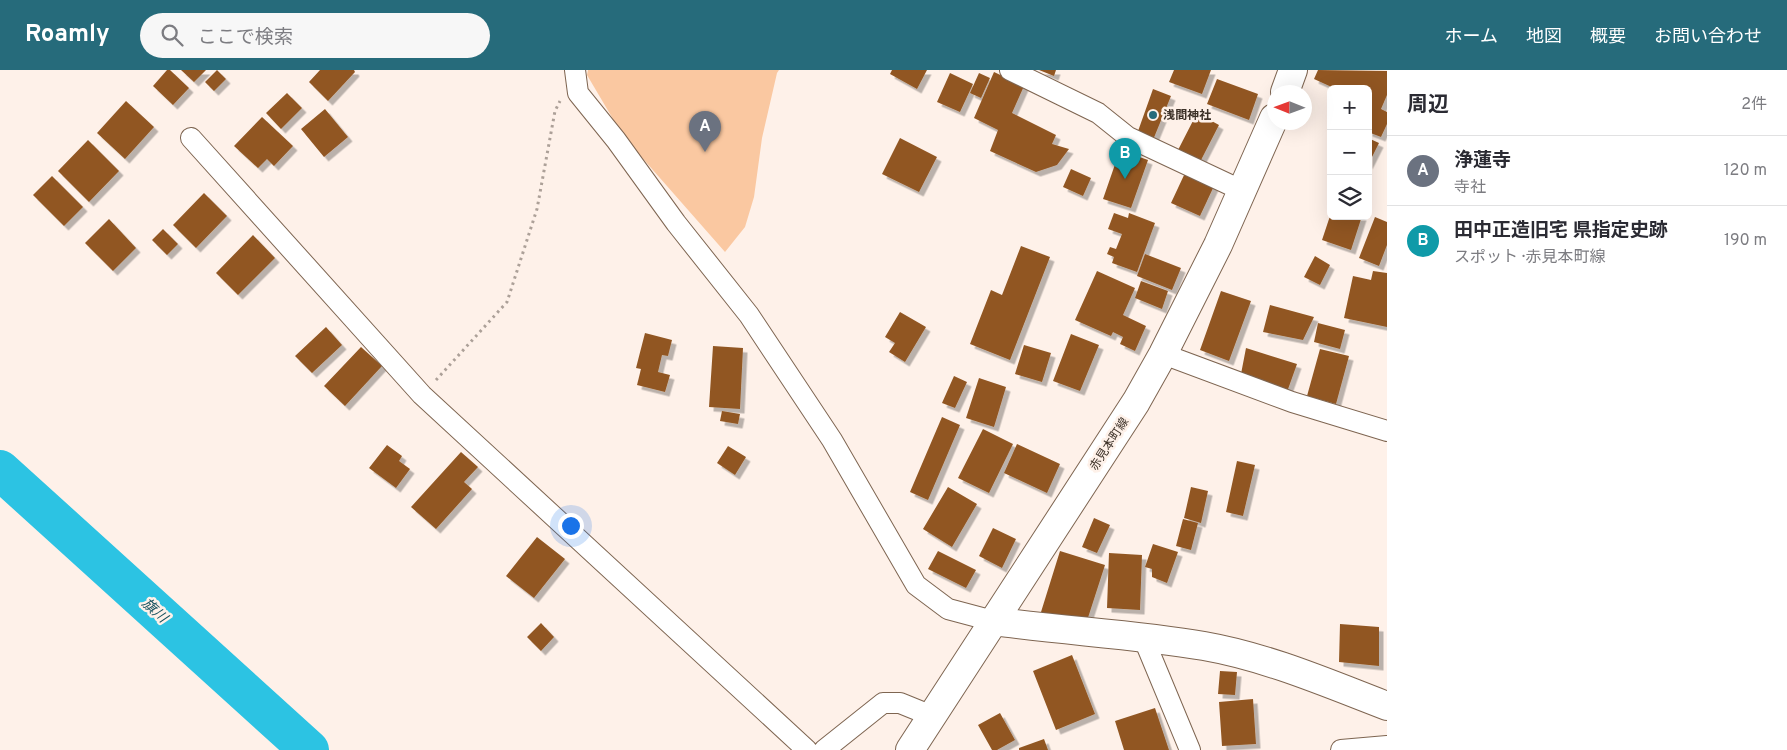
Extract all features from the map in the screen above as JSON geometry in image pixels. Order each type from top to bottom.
[{"type":"main road","points":[[1288,85],[1293,70]]},
{"type":"main road","name":"赤見本町線","points":[[910,750],[1136,402],[1163,354],[1218,245],[1269,130]]},
{"type":"main road","points":[[993,621],[1144,637],[1205,646],[1262,660],[1305,674],[1387,706]]},
{"type":"street","points":[[1010,70],[1098,114],[1128,137],[1243,191]]},
{"type":"street","points":[[575,71],[578,93],[616,140],[676,223],[749,315],[832,440],[916,586],[948,609],[993,621]]},
{"type":"street","points":[[191,138],[422,395],[807,750]]},
{"type":"street","points":[[1163,354],[1292,402],[1387,431]]},
{"type":"street","points":[[1144,637],[1190,750]]},
{"type":"street","points":[[824,750],[883,703],[900,703],[932,716]]},
{"type":"street","points":[[1341,750],[1387,746]]},
{"type":"path","points":[[422,395],[507,302],[537,209],[555,111],[575,71]]},
{"type":"shaded area","points":[[588,70],[779,70],[762,138],[754,197],[745,227],[725,252],[623,136],[587,75]]},
{"type":"building","points":[[167,70],[170,70],[189,88],[173,105],[153,86]]},
{"type":"building","points":[[181,70],[206,70],[194,82]]},
{"type":"building","points":[[217,70],[226,79],[214,91],[205,82]]},
{"type":"building","points":[[320,70],[354,70],[355,72],[328,101],[309,82]]},
{"type":"building","points":[[892,70],[927,70],[917,89],[890,74]]},
{"type":"building","points":[[1039,70],[1056,70],[1054,76]]},
{"type":"building","points":[[1174,70],[1211,70],[1202,94],[1169,82]]},
{"type":"building","points":[[1318,70],[1387,71],[1387,95],[1381,109],[1387,112],[1387,124],[1381,137],[1372,134],[1372,85],[1327,85],[1314,79]]},
{"type":"building","points":[[994,72],[1024,86],[1012,113],[1056,135],[1052,144],[1069,149],[1057,165],[1036,172],[990,151],[998,130],[974,118]]},
{"type":"building","points":[[950,73],[973,84],[960,112],[937,102]]},
{"type":"building","points":[[979,73],[990,78],[981,98],[970,93]]},
{"type":"building","points":[[1217,79],[1258,94],[1249,120],[1207,104]]},
{"type":"building","name":"浅間神社","points":[[1153,89],[1171,96],[1153,140],[1137,134]]},
{"type":"building","points":[[287,93],[302,108],[281,129],[266,113]]},
{"type":"building","points":[[126,101],[154,127],[125,159],[97,133]]},
{"type":"building","points":[[325,109],[348,137],[324,157],[301,129]]},
{"type":"building","points":[[1197,113],[1219,125],[1200,162],[1178,150]]},
{"type":"building","points":[[262,117],[293,146],[274,166],[267,159],[258,168],[234,146]]},
{"type":"building","points":[[900,138],[937,157],[919,192],[882,174]]},
{"type":"building","points":[[88,140],[119,171],[89,202],[58,171]]},
{"type":"building","points":[[1372,140],[1379,143],[1372,157]]},
{"type":"building","points":[[1120,150],[1148,160],[1131,208],[1103,199]]},
{"type":"building","points":[[1071,169],[1091,178],[1083,196],[1063,187]]},
{"type":"building","points":[[1185,173],[1214,186],[1200,216],[1171,203]]},
{"type":"building","points":[[52,176],[83,207],[64,226],[33,195]]},
{"type":"building","points":[[204,193],[227,216],[196,248],[173,225]]},
{"type":"building","points":[[1114,213],[1128,218],[1129,213],[1155,223],[1137,272],[1112,263],[1114,257],[1107,254],[1110,247],[1116,249],[1122,234],[1108,229]]},
{"type":"building","points":[[1375,217],[1387,222],[1387,245],[1379,266],[1359,258]]},
{"type":"building","points":[[109,219],[136,248],[113,271],[85,243]]},
{"type":"building","points":[[1329,220],[1361,220],[1351,250],[1322,240]]},
{"type":"building","points":[[163,229],[178,244],[167,255],[152,240]]},
{"type":"building","points":[[253,235],[275,258],[238,295],[216,273]]},
{"type":"building","points":[[1021,246],[1050,257],[1010,360],[970,344],[991,290],[1002,295]]},
{"type":"building","points":[[1145,254],[1181,268],[1172,290],[1137,276]]},
{"type":"building","points":[[1315,256],[1330,265],[1320,285],[1304,277]]},
{"type":"building","points":[[1097,271],[1135,288],[1123,315],[1146,326],[1135,351],[1120,344],[1123,337],[1113,332],[1111,336],[1075,320]]},
{"type":"building","points":[[1373,271],[1387,273],[1387,327],[1344,318],[1353,276],[1371,280]]},
{"type":"building","points":[[1141,281],[1168,291],[1162,309],[1135,298]]},
{"type":"building","points":[[1221,291],[1251,301],[1229,361],[1200,350]]},
{"type":"building","points":[[1270,305],[1314,317],[1303,340],[1263,332]]},
{"type":"building","points":[[900,312],[926,327],[905,362],[889,352],[895,343],[885,337]]},
{"type":"building","points":[[1318,323],[1345,330],[1340,349],[1314,342]]},
{"type":"building","points":[[326,327],[342,345],[312,373],[295,356]]},
{"type":"building","points":[[645,333],[672,340],[668,356],[662,355],[658,372],[670,375],[665,392],[637,385],[641,369],[636,368]]},
{"type":"building","points":[[1071,334],[1099,345],[1080,391],[1053,381]]},
{"type":"building","points":[[1024,345],[1051,353],[1042,382],[1015,374]]},
{"type":"building","points":[[713,346],[743,348],[740,409],[709,407]]},
{"type":"building","points":[[361,347],[382,366],[345,406],[324,386]]},
{"type":"building","points":[[1246,348],[1297,364],[1287,392],[1241,374]]},
{"type":"building","points":[[1320,349],[1349,356],[1336,404],[1307,396]]},
{"type":"building","points":[[954,376],[967,382],[955,408],[942,403]]},
{"type":"building","points":[[979,378],[1006,387],[994,427],[966,418]]},
{"type":"building","points":[[722,411],[740,414],[738,424],[720,421]]},
{"type":"building","points":[[942,417],[960,425],[928,500],[910,492]]},
{"type":"building","points":[[983,429],[1013,444],[989,493],[958,478]]},
{"type":"building","points":[[1017,444],[1060,464],[1047,493],[1004,473]]},
{"type":"building","points":[[387,445],[402,456],[399,461],[410,469],[396,488],[369,468]]},
{"type":"building","points":[[728,446],[746,457],[735,475],[717,463]]},
{"type":"building","points":[[461,452],[478,467],[464,482],[472,489],[436,529],[411,507]]},
{"type":"building","points":[[1237,461],[1255,465],[1243,516],[1226,512]]},
{"type":"building","points":[[948,487],[977,504],[952,547],[923,529]]},
{"type":"building","points":[[1191,487],[1208,491],[1201,523],[1184,518]]},
{"type":"building","points":[[1094,518],[1110,525],[1097,553],[1082,547]]},
{"type":"building","points":[[1183,519],[1198,523],[1191,550],[1176,546]]},
{"type":"building","points":[[993,528],[1016,539],[1002,568],[979,556]]},
{"type":"building","points":[[537,537],[565,559],[534,598],[506,576]]},
{"type":"building","points":[[1153,544],[1178,552],[1167,583],[1152,577],[1152,569],[1145,567]]},
{"type":"building","points":[[938,551],[976,570],[966,588],[928,569]]},
{"type":"building","points":[[1060,551],[1105,565],[1085,627],[1041,612]]},
{"type":"building","points":[[1109,553],[1142,555],[1140,610],[1107,608]]},
{"type":"building","points":[[541,623],[554,637],[541,651],[527,637]]},
{"type":"building","points":[[1340,624],[1379,627],[1379,666],[1339,662]]},
{"type":"building","points":[[1072,655],[1095,714],[1056,730],[1033,671]]},
{"type":"building","points":[[1220,671],[1237,672],[1235,695],[1218,694]]},
{"type":"building","points":[[1253,699],[1256,744],[1222,746],[1219,702]]},
{"type":"building","points":[[1155,708],[1169,750],[1124,750],[1115,721]]},
{"type":"building","points":[[1000,713],[1015,740],[997,750],[992,750],[978,725]]},
{"type":"building","points":[[1044,739],[1048,750],[1019,750],[1019,748]]},
{"type":"waterway","name":"旗川","points":[[0,470],[309,750]]},
{"type":"place","name":"浅間神社","points":[[1153,115]]},
{"type":"place","name":"浄蓮寺","points":[[705,152]]},
{"type":"place","name":"田中正造旧宅 県指定史跡","points":[[1125,179]]}]
